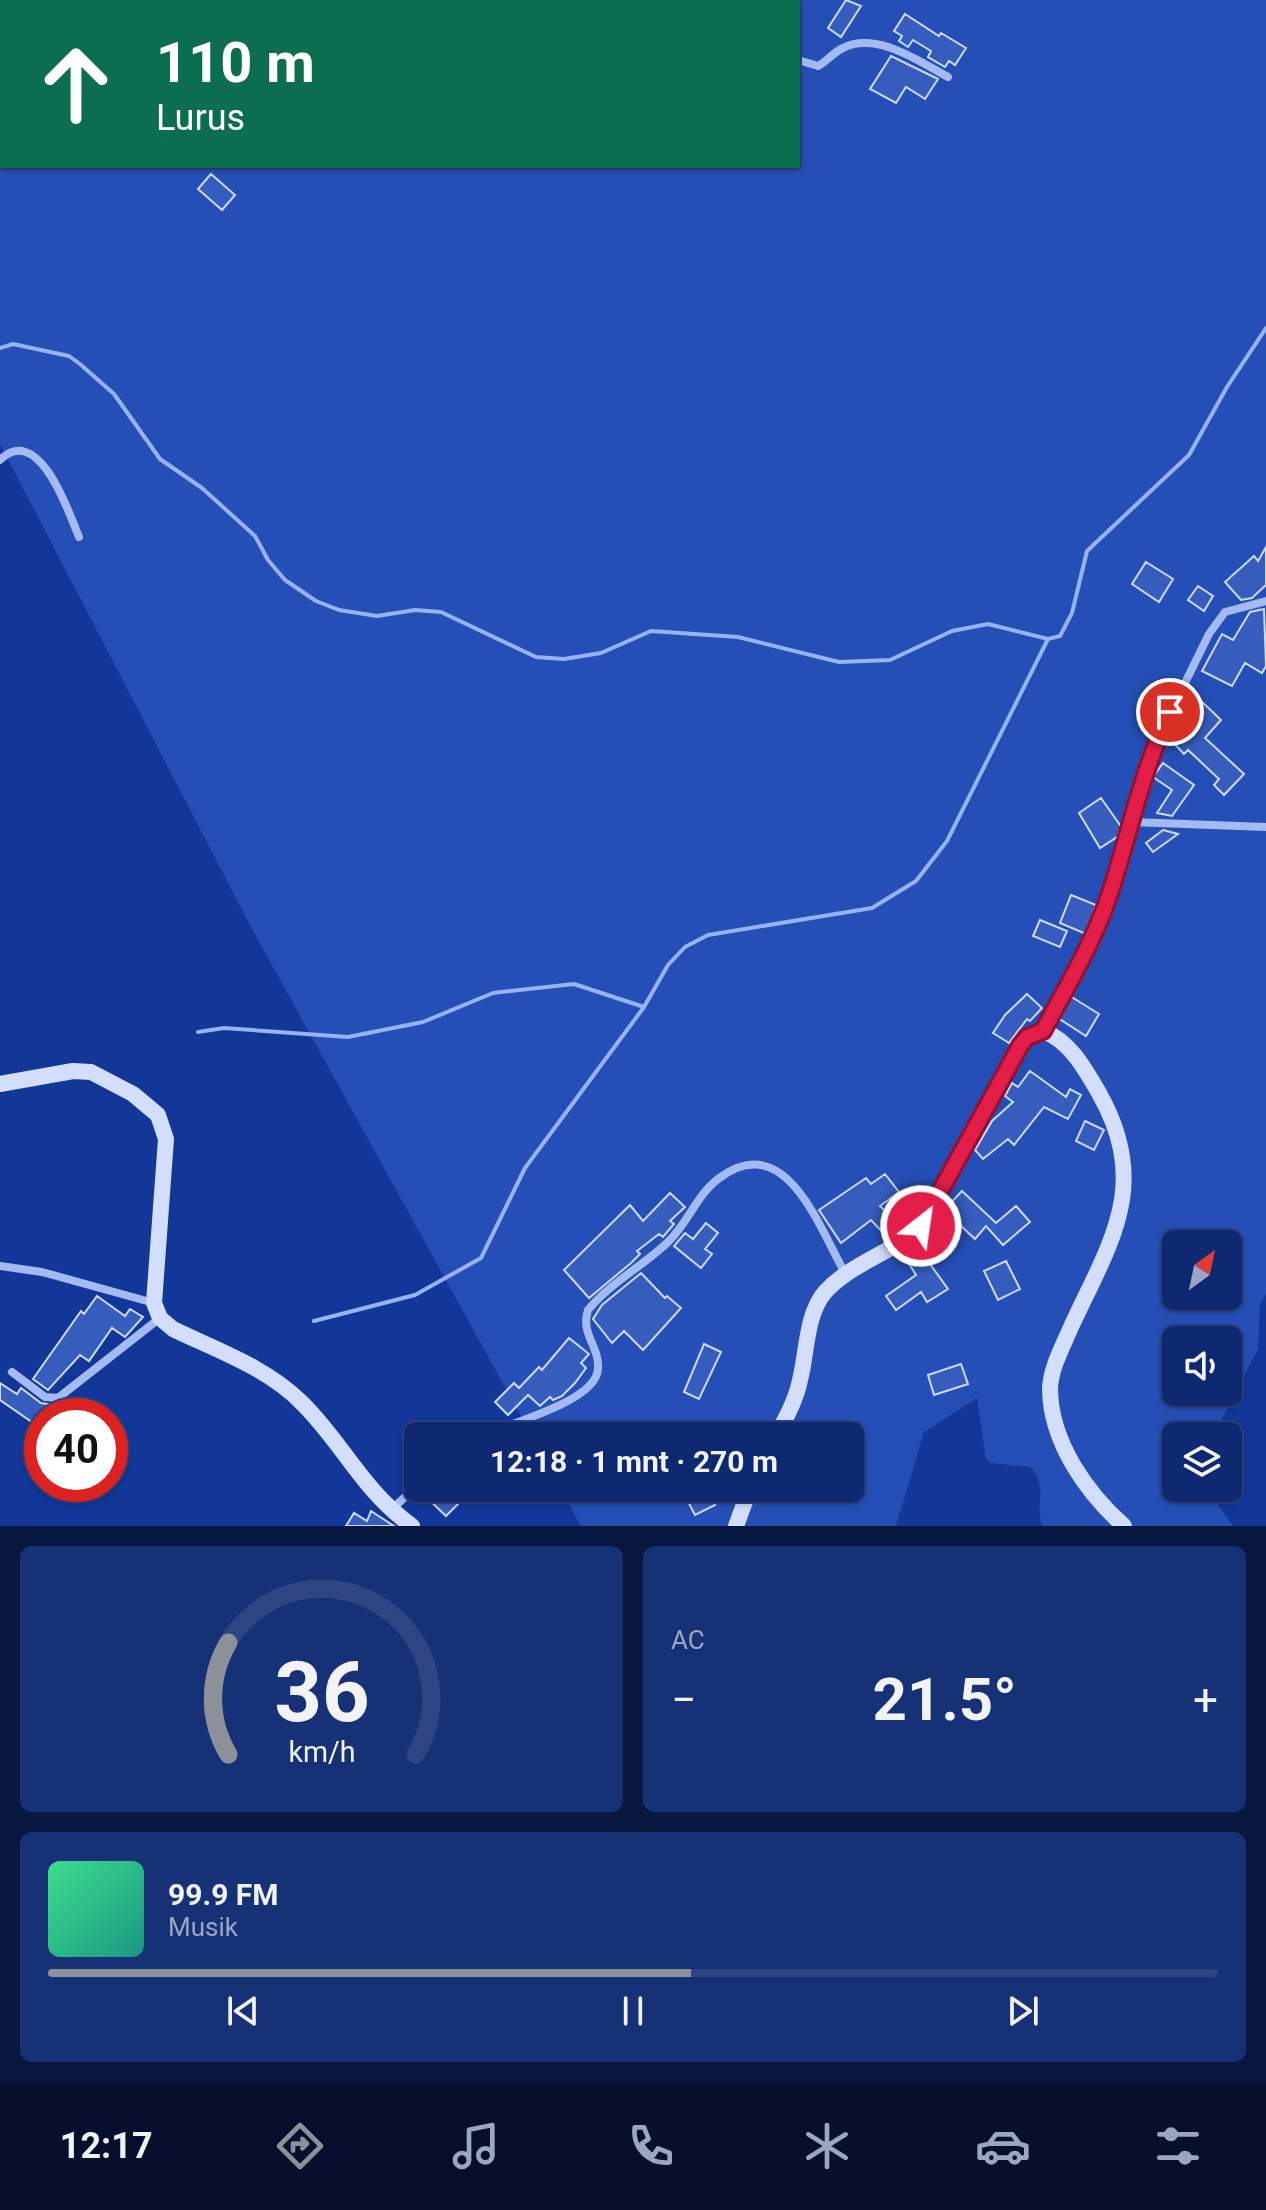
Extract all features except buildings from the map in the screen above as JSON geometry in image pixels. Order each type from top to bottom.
[{"type":"street","points":[[800,61],[818,66],[845,47],[878,46],[905,53],[948,77]]},
{"type":"street","points":[[0,460],[6,454],[18,452],[49,469],[79,537]]},
{"type":"street","points":[[782,1422],[800,1382],[813,1316],[824,1293],[846,1275],[905,1242],[921,1226],[1020,1046],[1027,1037],[1043,1031],[1098,926],[1158,738],[1217,621],[1237,607],[1266,601]]},
{"type":"street","points":[[1131,822],[1266,827]]},
{"type":"street","points":[[1043,1031],[1065,1044],[1076,1058],[1113,1118],[1121,1140],[1123,1198],[1113,1237],[1062,1346],[1050,1389],[1053,1414],[1073,1465],[1090,1493],[1124,1526]]},
{"type":"street","points":[[0,1084],[73,1071],[91,1072],[133,1094],[158,1115],[166,1139],[157,1310],[58,1398],[45,1397],[12,1372]]},
{"type":"street","points":[[518,1422],[567,1402],[596,1377],[598,1368],[584,1321],[588,1310],[668,1241],[716,1180],[729,1172],[752,1164],[766,1164],[789,1177],[846,1275]]},
{"type":"street","points":[[0,1266],[42,1272],[157,1310],[173,1329],[264,1374],[299,1399],[367,1488],[390,1511],[412,1526]]},
{"type":"street","points":[[390,1511],[404,1498]]},
{"type":"street","points":[[736,1526],[745,1502]]},
{"type":"shaded area","points":[[800,0],[1266,0],[1266,1294],[1260,1305],[1258,1349],[1242,1380],[1242,1326],[1162,1326],[1162,1406],[1229,1406],[1220,1422],[1162,1422],[1162,1502],[1217,1502],[1233,1526],[1042,1526],[1039,1482],[1031,1467],[991,1463],[986,1459],[977,1398],[924,1432],[896,1526],[581,1526],[568,1502],[864,1502],[864,1422],[524,1422],[252,929],[0,444],[0,168],[800,168]]},
{"type":"waterway","points":[[0,348],[13,344],[69,356],[80,364],[114,394],[160,459],[202,488],[255,536],[268,560],[285,580],[316,601],[339,610],[377,616],[415,610],[441,612],[536,657],[564,659],[601,653],[651,631],[738,637],[839,662],[890,660],[952,631],[988,624],[1048,639],[1060,636],[1072,613],[1087,551],[1189,455],[1227,387],[1266,328]]},
{"type":"waterway","points":[[314,1321],[415,1295],[481,1258],[525,1168],[644,1007],[668,965],[685,947],[708,935],[872,908],[916,881],[947,841],[1048,639]]},
{"type":"waterway","points":[[198,1032],[224,1028],[348,1037],[423,1022],[493,993],[574,984],[644,1007]]},
{"type":"route","points":[[921,1226],[1020,1046],[1027,1037],[1043,1031],[1085,954],[1110,893],[1147,767],[1170,712]]}]
